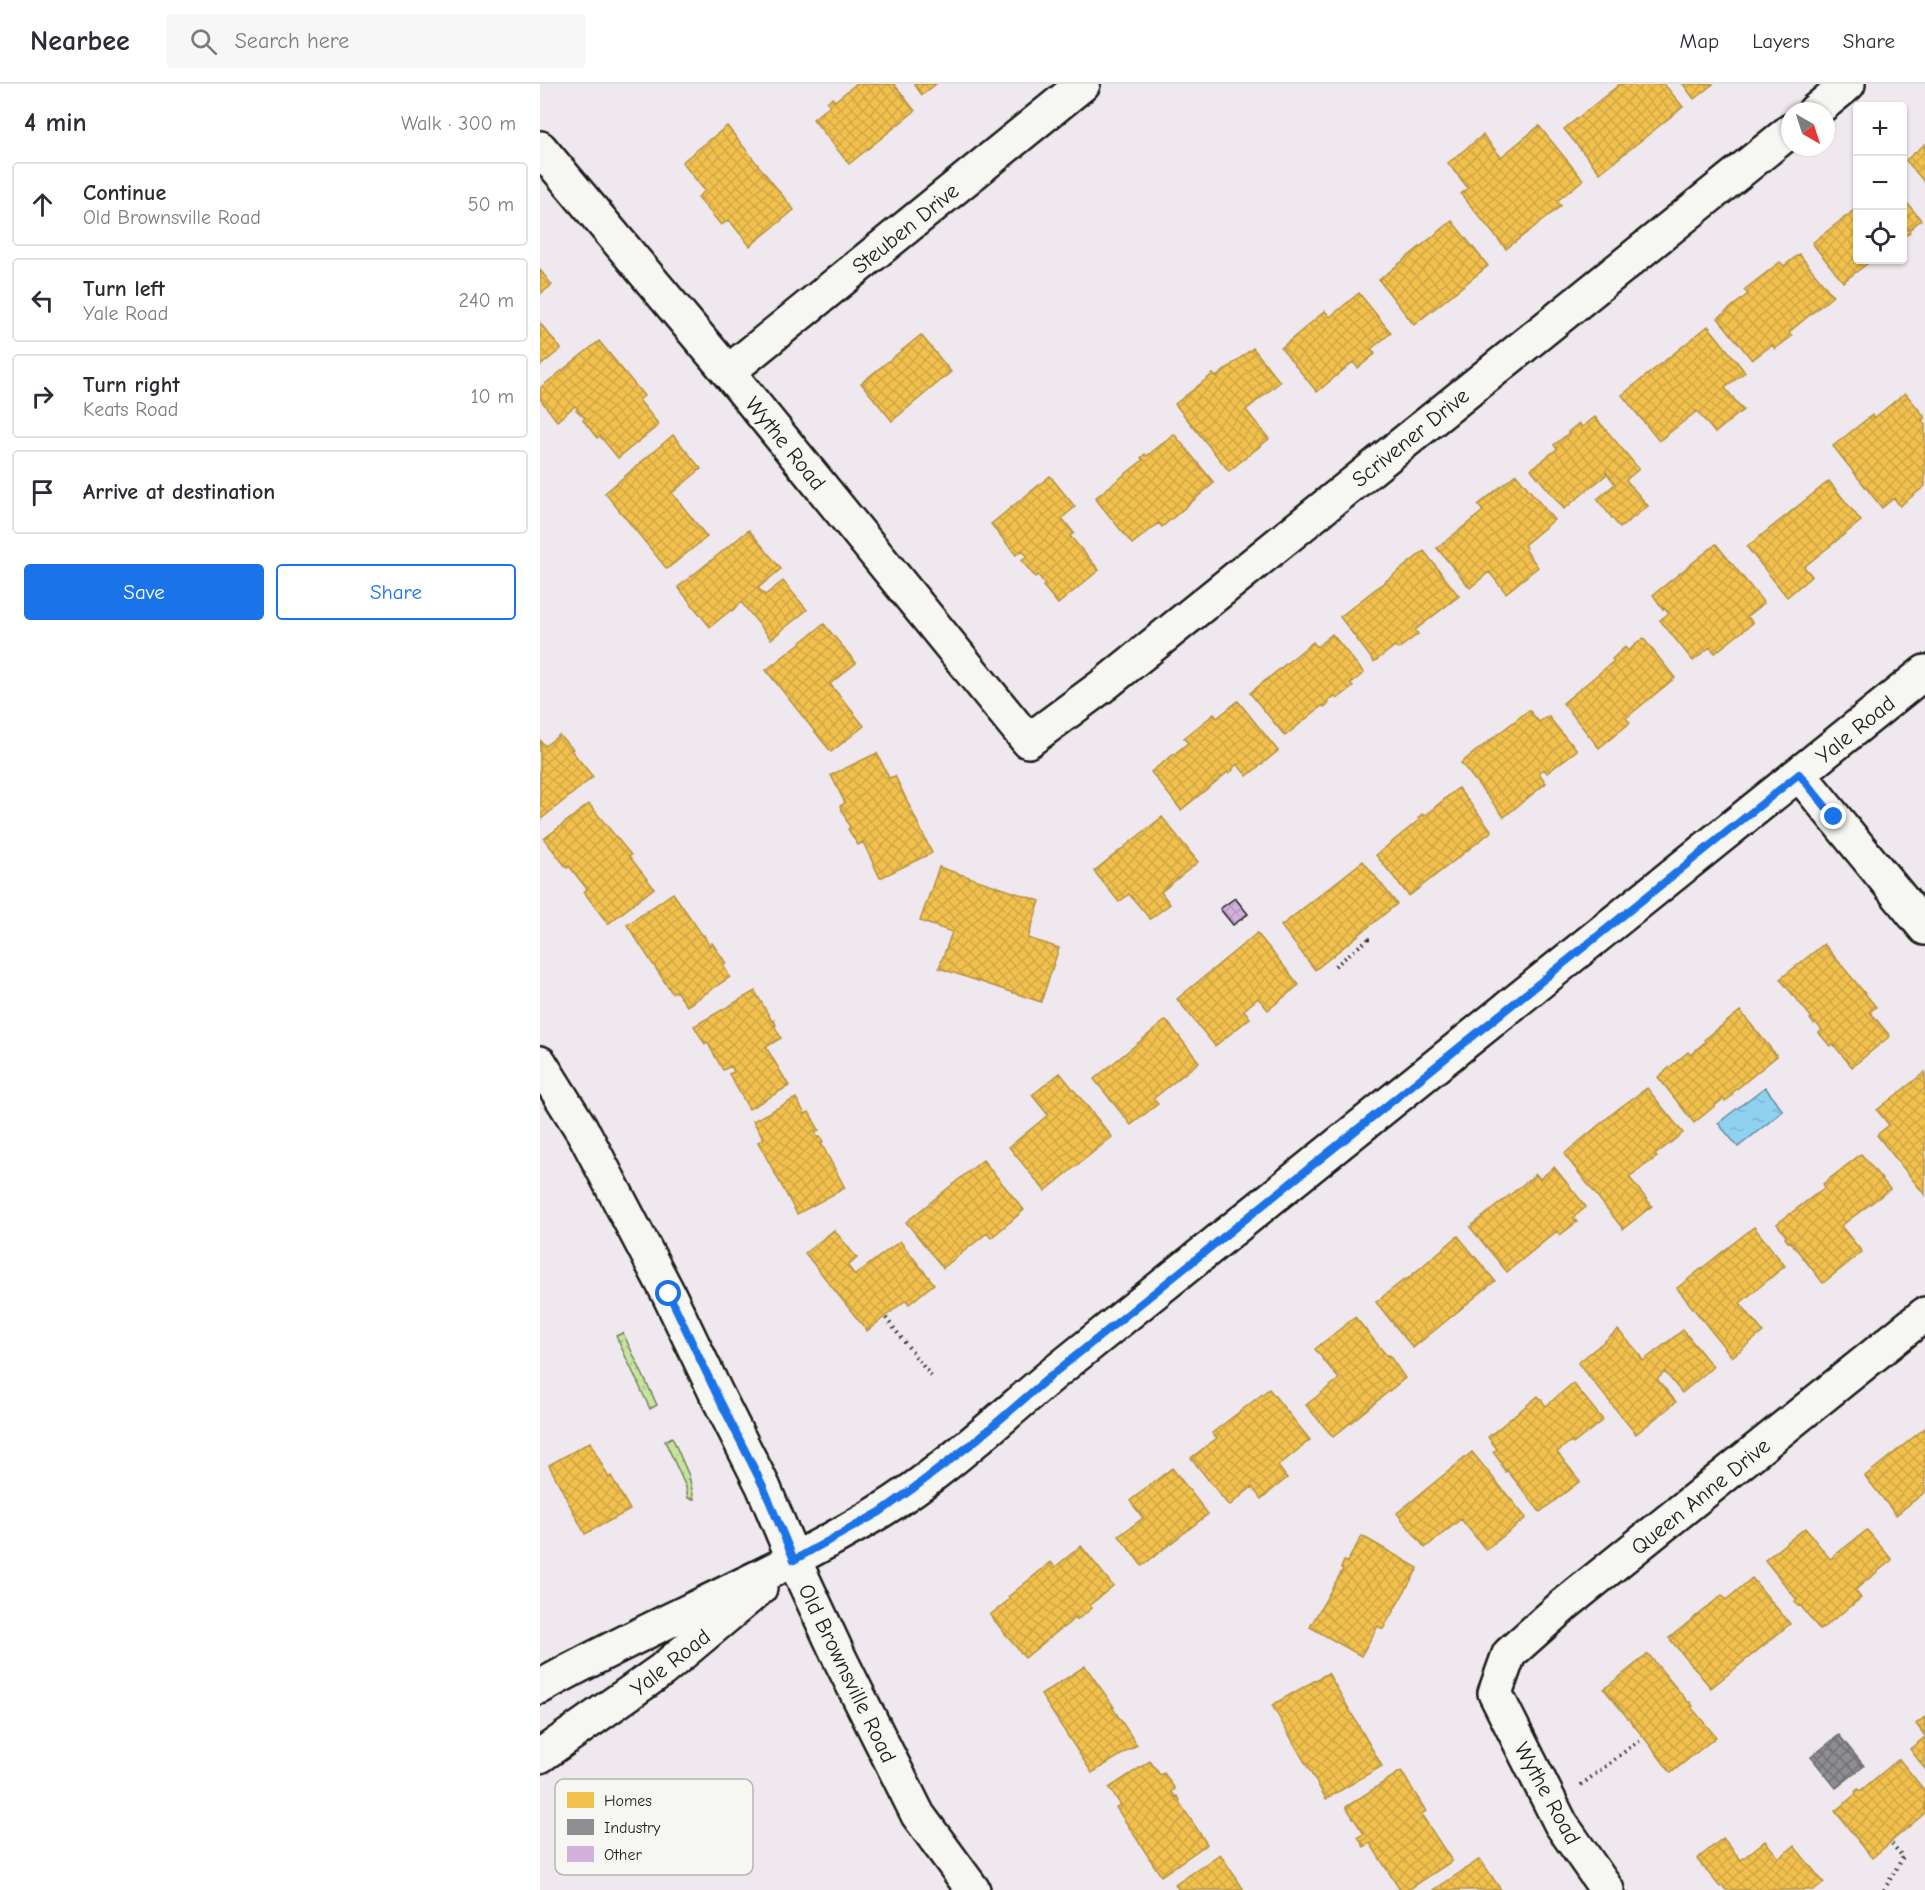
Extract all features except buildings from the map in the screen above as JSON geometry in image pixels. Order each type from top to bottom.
[{"type":"street","name":"Steuben Drive","points":[[728,372],[1083,84]]},
{"type":"street","points":[[1826,102],[1848,84]]},
{"type":"street","name":"Scrivener Drive","points":[[1028,741],[1114,677],[1781,138]]},
{"type":"street","name":"Wythe Road","points":[[540,148],[728,372],[1028,741]]},
{"type":"street","name":"Yale Road","points":[[540,1687],[586,1661],[794,1560],[880,1512],[974,1442],[1053,1374],[1925,672]]},
{"type":"street","points":[[1799,774],[1925,928]]},
{"type":"street","name":"Old Brownsville Road","points":[[540,1063],[585,1135],[669,1294],[763,1486],[794,1560],[841,1661],[918,1815],[973,1890]]},
{"type":"street","name":"Queen Anne Drive","points":[[1495,1693],[1509,1654],[1533,1632],[1925,1314]]},
{"type":"street","name":"Yale Road","points":[[540,1756],[662,1671],[794,1560]]},
{"type":"street","name":"Wythe Road","points":[[1495,1693],[1561,1824],[1607,1890]]},
{"type":"path","points":[[1335,966],[1368,939],[1365,935]]},
{"type":"path","points":[[886,1318],[933,1379]]},
{"type":"path","points":[[1580,1786],[1640,1740]]},
{"type":"path","points":[[1884,1890],[1903,1857],[1892,1844]]},
{"type":"green space","points":[[623,1333],[657,1405],[650,1409],[616,1336]]},
{"type":"green space","points":[[672,1437],[689,1476],[694,1499],[688,1498],[686,1487],[665,1441]]},
{"type":"water","points":[[1765,1087],[1783,1111],[1738,1147],[1718,1123]]},
{"type":"route","points":[[669,1294],[763,1486],[794,1560],[880,1512],[974,1442],[1053,1374],[1799,774],[1834,817]]}]
